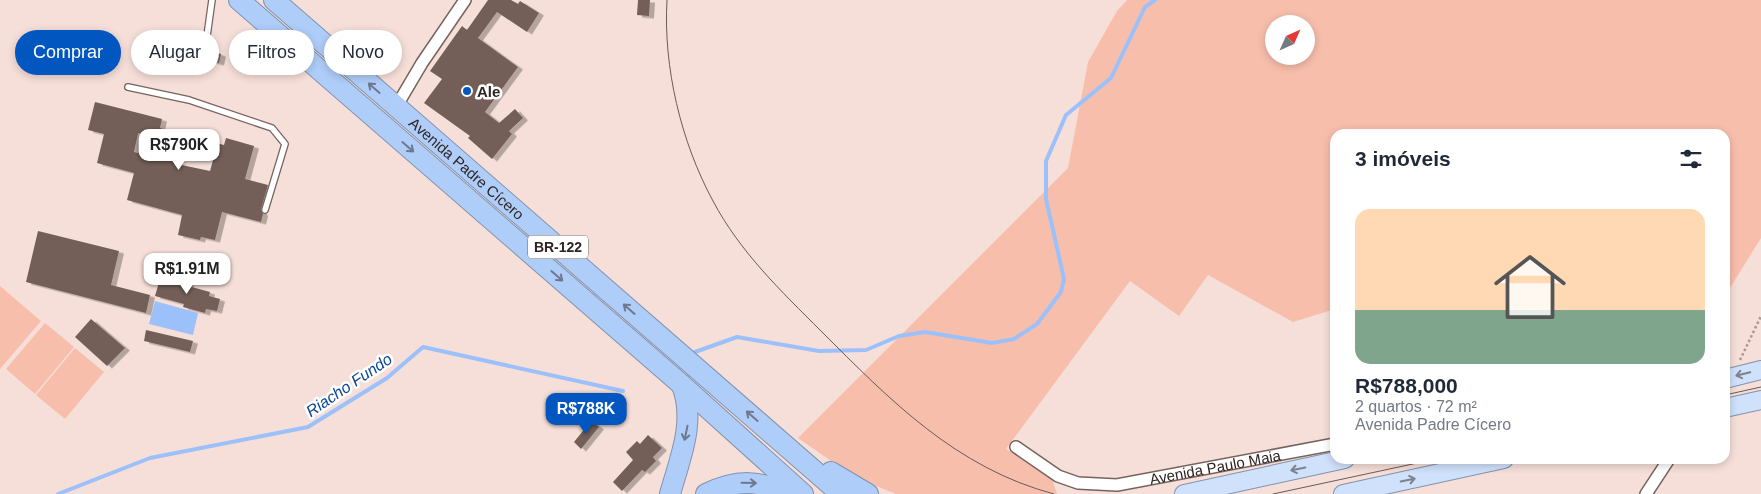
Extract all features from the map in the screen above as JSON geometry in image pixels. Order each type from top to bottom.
[{"type":"highway","name":"Avenida Padre Cícero","points":[[239,0],[682,385],[803,494]]},
{"type":"highway","name":"Avenida Padre Cícero","points":[[274,0],[841,494]]},
{"type":"highway","points":[[670,494],[687,431],[689,416],[688,401],[682,385]]},
{"type":"highway","points":[[779,439],[796,445],[833,474],[868,494]]},
{"type":"highway","points":[[706,494],[724,485],[744,483],[766,484],[791,494]]},
{"type":"main road","points":[[1730,378],[1761,370]]},
{"type":"main road","points":[[1730,407],[1761,400]]},
{"type":"main road","points":[[1184,494],[1330,462]]},
{"type":"main road","points":[[1344,494],[1481,464]]},
{"type":"street","points":[[396,107],[422,63],[465,0]]},
{"type":"street","name":"Avenida Paulo Maia","points":[[1016,447],[1058,476],[1078,482],[1116,485],[1330,445]]},
{"type":"street","points":[[1646,494],[1665,464]]},
{"type":"lane","points":[[208,30],[212,0]]},
{"type":"lane","points":[[128,87],[189,100],[272,128],[285,144],[266,210]]},
{"type":"path","points":[[1730,374],[1761,316]]},
{"type":"shaded area","points":[[1127,0],[1761,0],[1761,238],[1730,288],[1730,129],[1330,129],[1330,311],[1293,322],[1208,275],[1179,316],[1130,281],[1006,449],[1052,479],[1057,494],[896,494],[854,477],[798,438],[1068,168],[1088,62],[1117,11]]},
{"type":"shaded area","points":[[0,286],[41,321],[0,369]]},
{"type":"shaded area","points":[[45,323],[74,347],[35,394],[6,369]]},
{"type":"shaded area","points":[[75,348],[104,372],[65,419],[36,395]]},
{"type":"water","points":[[155,301],[198,313],[193,335],[149,324]]},
{"type":"building","name":"Ale","points":[[488,0],[511,0],[518,4],[520,1],[539,13],[527,32],[497,12],[478,38],[518,67],[485,112],[499,123],[515,109],[523,118],[509,131],[512,134],[492,159],[468,138],[470,136],[424,103],[442,79],[430,71],[462,26],[467,30]]},
{"type":"building","points":[[638,0],[650,0],[649,16],[637,15]]},
{"type":"building","points":[[95,102],[162,119],[160,128],[169,131],[224,145],[226,138],[254,146],[245,179],[268,185],[261,209],[263,214],[261,222],[222,212],[215,240],[201,237],[200,240],[178,235],[182,215],[127,200],[134,173],[97,163],[104,134],[88,130]],"holes":[[[138,133],[160,138],[156,158],[134,152]],[[182,144],[215,153],[210,171],[177,164]]]},
{"type":"building","points":[[38,231],[119,251],[111,285],[150,295],[146,313],[26,282]]},
{"type":"building","points":[[179,274],[190,276],[188,286],[210,292],[209,296],[220,299],[217,311],[206,309],[205,313],[183,307],[184,304],[155,296],[160,279],[177,283]]},
{"type":"building","points":[[91,319],[125,348],[107,366],[75,337]]},
{"type":"building","points":[[146,330],[193,341],[190,352],[144,341]]},
{"type":"building","points":[[591,421],[599,427],[581,449],[574,442]]},
{"type":"building","points":[[648,435],[662,448],[653,457],[656,461],[645,472],[642,470],[622,491],[613,482],[633,460],[626,452],[637,441],[640,444]]},
{"type":"waterway","name":"Riacho Fundo","points":[[695,352],[737,337],[819,351],[866,350],[899,336],[925,332],[992,343],[1014,339],[1037,324],[1061,292],[1064,279],[1046,199],[1046,161],[1066,115],[1111,78],[1145,7],[1155,0]]},
{"type":"waterway","name":"Riacho Fundo","points":[[58,494],[150,458],[308,427],[387,378],[423,347],[623,391]]},
{"type":"tram line","points":[[667,0],[668,51],[671,77],[683,129],[713,201],[748,254],[776,286],[847,357],[899,406],[927,429],[955,449],[986,467],[1019,482],[1054,494]]},
{"type":"tram line","points":[[1730,394],[1761,387]]},
{"type":"tram line","points":[[1273,494],[1413,464]]},
{"type":"place","name":"Ale","points":[[467,91]]}]
